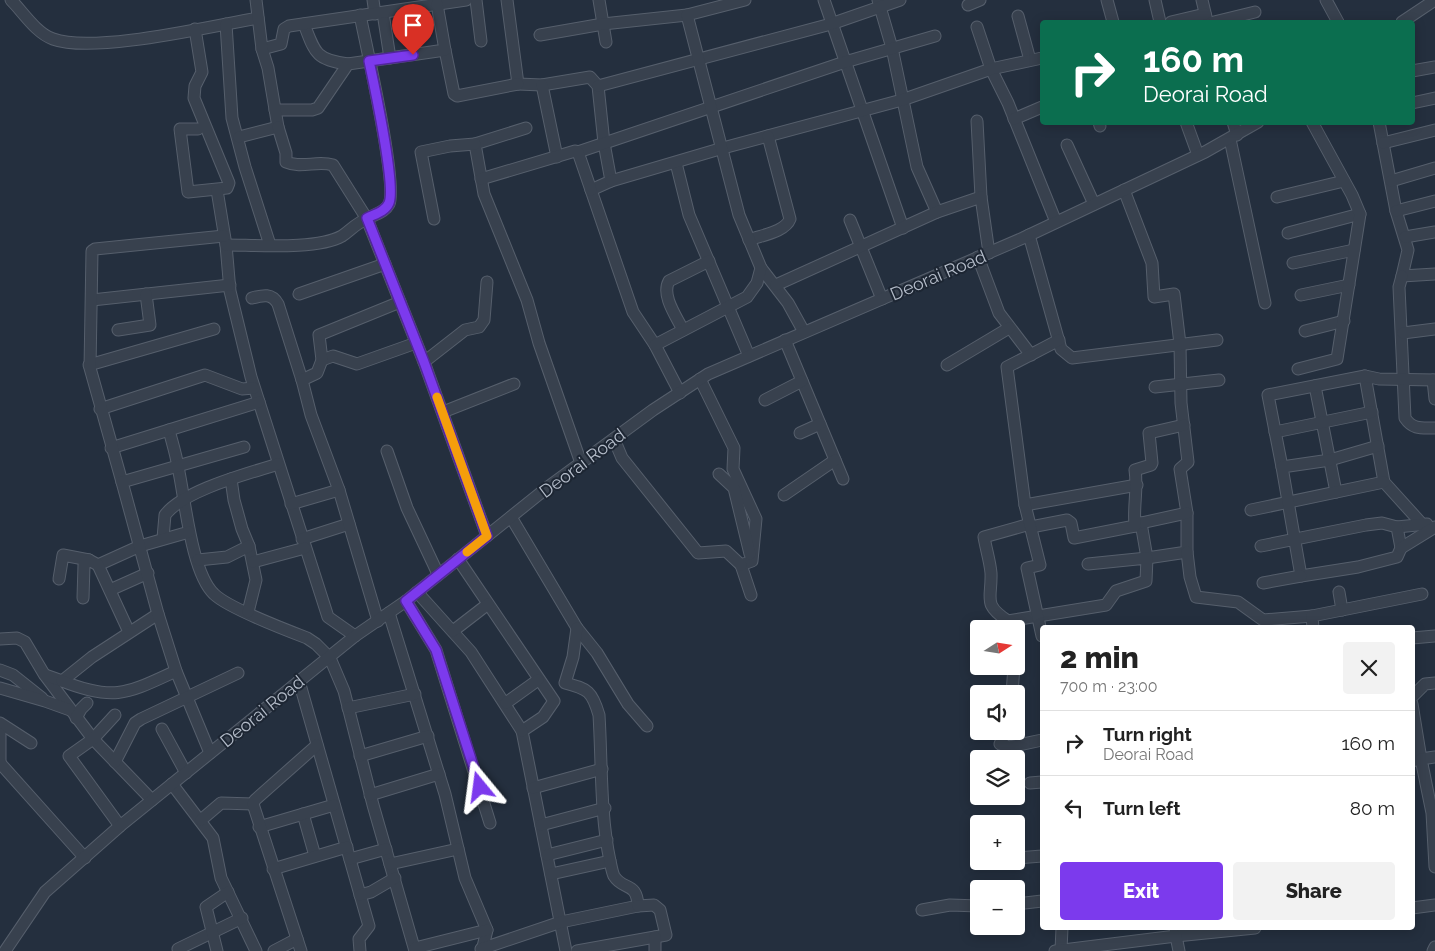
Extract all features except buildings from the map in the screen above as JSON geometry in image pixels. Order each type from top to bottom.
[{"type":"street","points":[[11,0],[47,36],[66,42],[140,38],[258,18]]},
{"type":"street","points":[[256,0],[262,49],[268,68],[278,127],[286,153],[286,162],[298,165],[324,162],[334,165],[367,218],[443,412],[487,536]]},
{"type":"street","points":[[373,0],[379,13],[390,58]]},
{"type":"street","points":[[262,49],[281,44],[286,27],[466,0]]},
{"type":"street","points":[[476,0],[480,41]]},
{"type":"street","points":[[506,0],[518,84]]},
{"type":"street","points":[[598,0],[606,42]]},
{"type":"street","points":[[540,35],[602,24],[687,15],[745,0]]},
{"type":"street","points":[[824,0],[903,228]]},
{"type":"street","points":[[598,86],[831,24],[879,3],[900,0]]},
{"type":"street","points":[[968,5],[980,0]]},
{"type":"street","points":[[1107,0],[1112,20]]},
{"type":"street","points":[[1155,0],[1160,20]]},
{"type":"street","points":[[1188,20],[1206,18],[1202,0]]},
{"type":"street","points":[[1329,2],[1337,20]]},
{"type":"street","points":[[1405,20],[1429,2]]},
{"type":"street","points":[[879,3],[892,48],[917,167],[937,212]]},
{"type":"street","points":[[437,4],[454,94],[457,96],[518,84],[542,85],[590,77],[598,86],[604,143],[611,181]]},
{"type":"street","points":[[1222,20],[1255,12]]},
{"type":"street","points":[[210,753],[176,671],[158,614],[89,365],[92,253],[95,249],[225,240],[288,246],[318,243],[342,236],[356,223],[383,211],[391,198],[380,112],[360,15]]},
{"type":"street","points":[[687,15],[739,215],[761,268],[776,286],[804,332]]},
{"type":"street","points":[[1018,16],[1030,60]]},
{"type":"street","points":[[226,24],[232,118],[239,137],[245,168],[270,244]]},
{"type":"street","points":[[304,24],[315,52],[322,59],[348,64],[445,50]]},
{"type":"street","points":[[977,27],[991,69],[1014,119],[1056,222]]},
{"type":"street","points":[[195,29],[202,72],[195,86],[194,98],[229,185],[217,190],[188,192],[180,129],[198,129]]},
{"type":"street","points":[[482,179],[578,152],[845,62],[935,36]]},
{"type":"street","points":[[591,190],[611,181],[723,148],[902,100],[991,69],[1040,58]]},
{"type":"street","points":[[275,110],[312,110],[318,108],[348,64]]},
{"type":"street","points":[[1415,70],[1435,67]]},
{"type":"street","points":[[542,85],[558,157]]},
{"type":"street","points":[[1415,102],[1435,98]]},
{"type":"street","points":[[1014,119],[1040,108]]},
{"type":"street","points":[[977,120],[981,196],[989,252]]},
{"type":"street","points":[[1187,125],[1198,155]]},
{"type":"street","points":[[1233,125],[1233,137],[1265,303]]},
{"type":"street","name":"Deorai Road","points":[[5,951],[45,892],[120,826],[355,636],[406,601],[438,574],[614,438],[700,379],[785,340],[1029,235],[1198,155],[1253,125]]},
{"type":"street","points":[[1298,369],[1337,360],[1360,214],[1344,180],[1314,125]]},
{"type":"street","points":[[1380,125],[1396,211],[1408,250],[1399,287],[1403,333],[1405,418],[1410,425],[1417,428],[1435,428]]},
{"type":"street","points":[[239,137],[278,127]]},
{"type":"street","points":[[434,219],[421,152],[450,146],[475,144],[526,128]]},
{"type":"street","points":[[1383,143],[1435,130]]},
{"type":"street","points":[[749,240],[788,225],[790,218],[768,136]]},
{"type":"street","points":[[475,144],[484,194],[527,300],[539,343],[581,463]]},
{"type":"street","points":[[1066,145],[1094,204]]},
{"type":"street","points":[[578,152],[633,312],[655,344],[680,393]]},
{"type":"street","points":[[676,163],[689,214],[749,356]]},
{"type":"street","points":[[1391,181],[1435,168]]},
{"type":"street","points":[[1277,197],[1344,180]]},
{"type":"street","points":[[217,190],[230,285],[254,388],[328,617],[355,636]]},
{"type":"street","points":[[1124,190],[1152,263],[1154,297],[1174,294],[1180,344],[1181,385],[1188,462],[1180,469],[1187,513],[1187,552],[1190,577],[1196,597],[1238,602],[1263,620],[1313,622],[1342,610],[1422,594]]},
{"type":"street","points":[[776,286],[937,212],[981,196]]},
{"type":"street","points":[[1396,211],[1435,201]]},
{"type":"street","points":[[1288,233],[1360,214]]},
{"type":"street","points":[[850,220],[882,299]]},
{"type":"street","points":[[1405,237],[1435,232]]},
{"type":"street","points":[[1029,235],[1061,349],[1072,358],[1217,340]]},
{"type":"street","points":[[1293,263],[1354,250]]},
{"type":"street","points":[[978,257],[999,313],[1031,355]]},
{"type":"street","points":[[682,330],[666,295],[666,286],[669,281],[709,260]]},
{"type":"street","points":[[299,294],[385,264]]},
{"type":"street","points":[[655,344],[746,297],[757,283],[761,268]]},
{"type":"street","points":[[1402,276],[1435,274]]},
{"type":"street","points":[[424,362],[465,330],[479,327],[484,320],[487,282]]},
{"type":"street","points":[[92,300],[230,285]]},
{"type":"street","points":[[1301,295],[1349,286]]},
{"type":"street","points":[[146,294],[154,346]]},
{"type":"street","points":[[252,298],[268,295],[275,299],[278,304],[311,415],[339,490],[378,621]]},
{"type":"street","points":[[302,380],[317,373],[322,360],[319,335],[400,302]]},
{"type":"street","points":[[1305,331],[1344,321]]},
{"type":"street","points":[[118,330],[150,325]]},
{"type":"street","points":[[947,365],[1009,328]]},
{"type":"street","points":[[89,365],[214,329]]},
{"type":"street","points":[[1403,333],[1435,329]]},
{"type":"street","points":[[785,340],[842,480]]},
{"type":"street","points":[[1040,627],[1027,568],[1040,565],[1025,505],[1007,367],[1059,340]]},
{"type":"street","points":[[322,360],[333,356],[357,364],[416,343]]},
{"type":"street","points":[[100,409],[205,375],[242,389],[254,388]]},
{"type":"street","points":[[1365,376],[1384,482],[1422,524]]},
{"type":"street","points":[[1301,576],[1268,395],[1365,376],[1404,380],[1434,380],[1435,399]]},
{"type":"street","points":[[700,379],[734,448],[733,469],[756,520],[746,563]]},
{"type":"street","points":[[1155,387],[1219,380]]},
{"type":"street","points":[[765,400],[802,382]]},
{"type":"street","points":[[443,412],[514,384]]},
{"type":"street","points":[[1315,386],[1336,492]]},
{"type":"street","points":[[111,448],[259,402]]},
{"type":"street","points":[[1275,432],[1372,412]]},
{"type":"street","points":[[800,433],[820,424]]},
{"type":"street","points":[[1025,621],[1106,605],[1116,591],[1146,581],[1147,558],[1133,506],[1137,485],[1135,468],[1151,465],[1152,463],[1149,433],[1184,425]]},
{"type":"street","points":[[169,430],[178,466],[189,532],[198,560],[213,594],[227,604],[307,638],[330,658],[344,691],[370,795],[415,949],[487,930]]},
{"type":"street","points":[[614,438],[622,458],[698,553],[726,551],[746,563]]},
{"type":"street","points":[[1282,467],[1330,460],[1378,446]]},
{"type":"street","points":[[122,482],[244,447]]},
{"type":"street","points":[[387,450],[407,508],[438,574]]},
{"type":"street","points":[[784,496],[835,460]]},
{"type":"street","points":[[163,538],[165,515],[170,508],[184,498],[278,464]]},
{"type":"street","points":[[719,474],[734,488],[751,595]]},
{"type":"street","points":[[231,480],[256,580],[248,612]]},
{"type":"street","points":[[1251,510],[1384,482]]},
{"type":"street","points":[[1025,505],[1137,485]]},
{"type":"street","points":[[291,504],[339,490]]},
{"type":"street","points":[[1003,620],[992,610],[988,594],[991,573],[984,537],[1030,526],[1067,520],[1071,523],[1074,538],[1187,513]]},
{"type":"street","points":[[511,517],[577,628],[597,653],[628,704],[647,726]]},
{"type":"street","points":[[1261,546],[1382,523],[1396,527],[1435,522]]},
{"type":"street","points":[[252,562],[303,544],[349,524]]},
{"type":"street","points":[[1396,527],[1401,548]]},
{"type":"street","points":[[1263,583],[1358,567],[1397,557],[1401,548],[1435,527]]},
{"type":"street","points":[[83,598],[84,565],[163,538],[189,532]]},
{"type":"street","points":[[198,560],[227,557],[249,546]]},
{"type":"street","points":[[1088,564],[1187,552]]},
{"type":"street","points":[[59,579],[63,555],[94,562],[110,590],[129,632]]},
{"type":"street","points":[[458,559],[554,701]]},
{"type":"street","points":[[110,590],[148,573]]},
{"type":"street","points":[[417,592],[471,652],[522,731],[566,951]]},
{"type":"street","points":[[1339,592],[1342,610]]},
{"type":"street","points":[[406,601],[436,650],[490,823]]},
{"type":"street","points":[[453,631],[488,604]]},
{"type":"street","points":[[388,613],[428,736],[465,878],[487,930],[482,950]]},
{"type":"street","points":[[62,681],[92,656],[158,614]]},
{"type":"street","points":[[522,731],[543,717],[565,683],[574,657],[577,628]]},
{"type":"street","points":[[1415,638],[1435,636]]},
{"type":"street","points":[[0,639],[21,639],[29,647],[44,674],[93,739],[152,800]]},
{"type":"street","points":[[0,670],[14,675],[45,701]]},
{"type":"street","points":[[44,674],[82,689],[116,694],[131,692],[176,671]]},
{"type":"street","points":[[115,762],[135,723],[238,673]]},
{"type":"street","points":[[506,704],[538,680]]},
{"type":"street","points":[[299,682],[369,926],[358,942],[360,951]]},
{"type":"street","points":[[565,683],[583,688],[594,697],[599,715],[604,808],[610,861],[614,876],[621,883],[632,888],[638,895],[638,906]]},
{"type":"street","points":[[1415,694],[1425,684],[1435,683]]},
{"type":"street","points":[[0,688],[45,701],[73,714]]},
{"type":"street","points":[[348,708],[415,694]]},
{"type":"street","points":[[73,714],[87,703]]},
{"type":"street","points":[[115,715],[93,739],[72,754],[69,760],[120,826]]},
{"type":"street","points":[[0,723],[31,743]]},
{"type":"street","points":[[162,729],[186,773]]},
{"type":"street","points":[[0,734],[0,764],[84,858]]},
{"type":"street","points":[[360,756],[428,736]]},
{"type":"street","points":[[1415,739],[1417,760],[1433,813],[1435,867]]},
{"type":"street","points":[[1002,740],[1000,744],[1009,747],[1040,740]]},
{"type":"street","points":[[201,820],[221,803],[254,804],[317,745]]},
{"type":"street","points":[[1417,760],[1435,757]]},
{"type":"street","points":[[533,788],[602,770]]},
{"type":"street","points":[[370,795],[439,774]]},
{"type":"street","points":[[1030,783],[1040,782]]},
{"type":"street","points":[[172,784],[214,838],[219,874],[242,918],[256,951]]},
{"type":"street","points":[[254,804],[259,827],[301,951]]},
{"type":"street","points":[[259,827],[334,805]]},
{"type":"street","points":[[541,825],[604,808]]},
{"type":"street","points":[[303,814],[315,856]]},
{"type":"street","points":[[547,855],[607,840]]},
{"type":"street","points":[[273,869],[346,847]]},
{"type":"street","points":[[350,860],[386,849]]},
{"type":"street","points":[[390,864],[458,849]]},
{"type":"street","points":[[1025,858],[1040,856]]},
{"type":"street","points":[[551,874],[610,861]]},
{"type":"street","points":[[360,894],[371,892],[394,878]]},
{"type":"street","points":[[217,951],[206,907],[228,892]]},
{"type":"street","points":[[1025,903],[1040,901]]},
{"type":"street","points":[[482,950],[561,922],[638,906],[654,905],[660,910],[666,935],[577,951]]},
{"type":"street","points":[[922,910],[950,905],[970,906]]},
{"type":"street","points":[[1415,908],[1435,905]]},
{"type":"street","points":[[178,950],[242,918]]},
{"type":"street","points":[[1062,930],[1058,951],[1176,932],[1214,930]]},
{"type":"street","points":[[1176,932],[1179,951]]},
{"type":"street","points":[[655,938],[655,951]]},
{"type":"street","points":[[274,951],[297,939]]},
{"type":"street","points":[[1434,951],[1435,947]]},
{"type":"slow traffic","points":[[437,397],[487,536],[467,552]]},
{"type":"route","points":[[413,55],[369,61],[380,112],[391,198],[383,211],[367,218],[464,468],[487,536],[406,601],[436,650],[480,787]]}]
